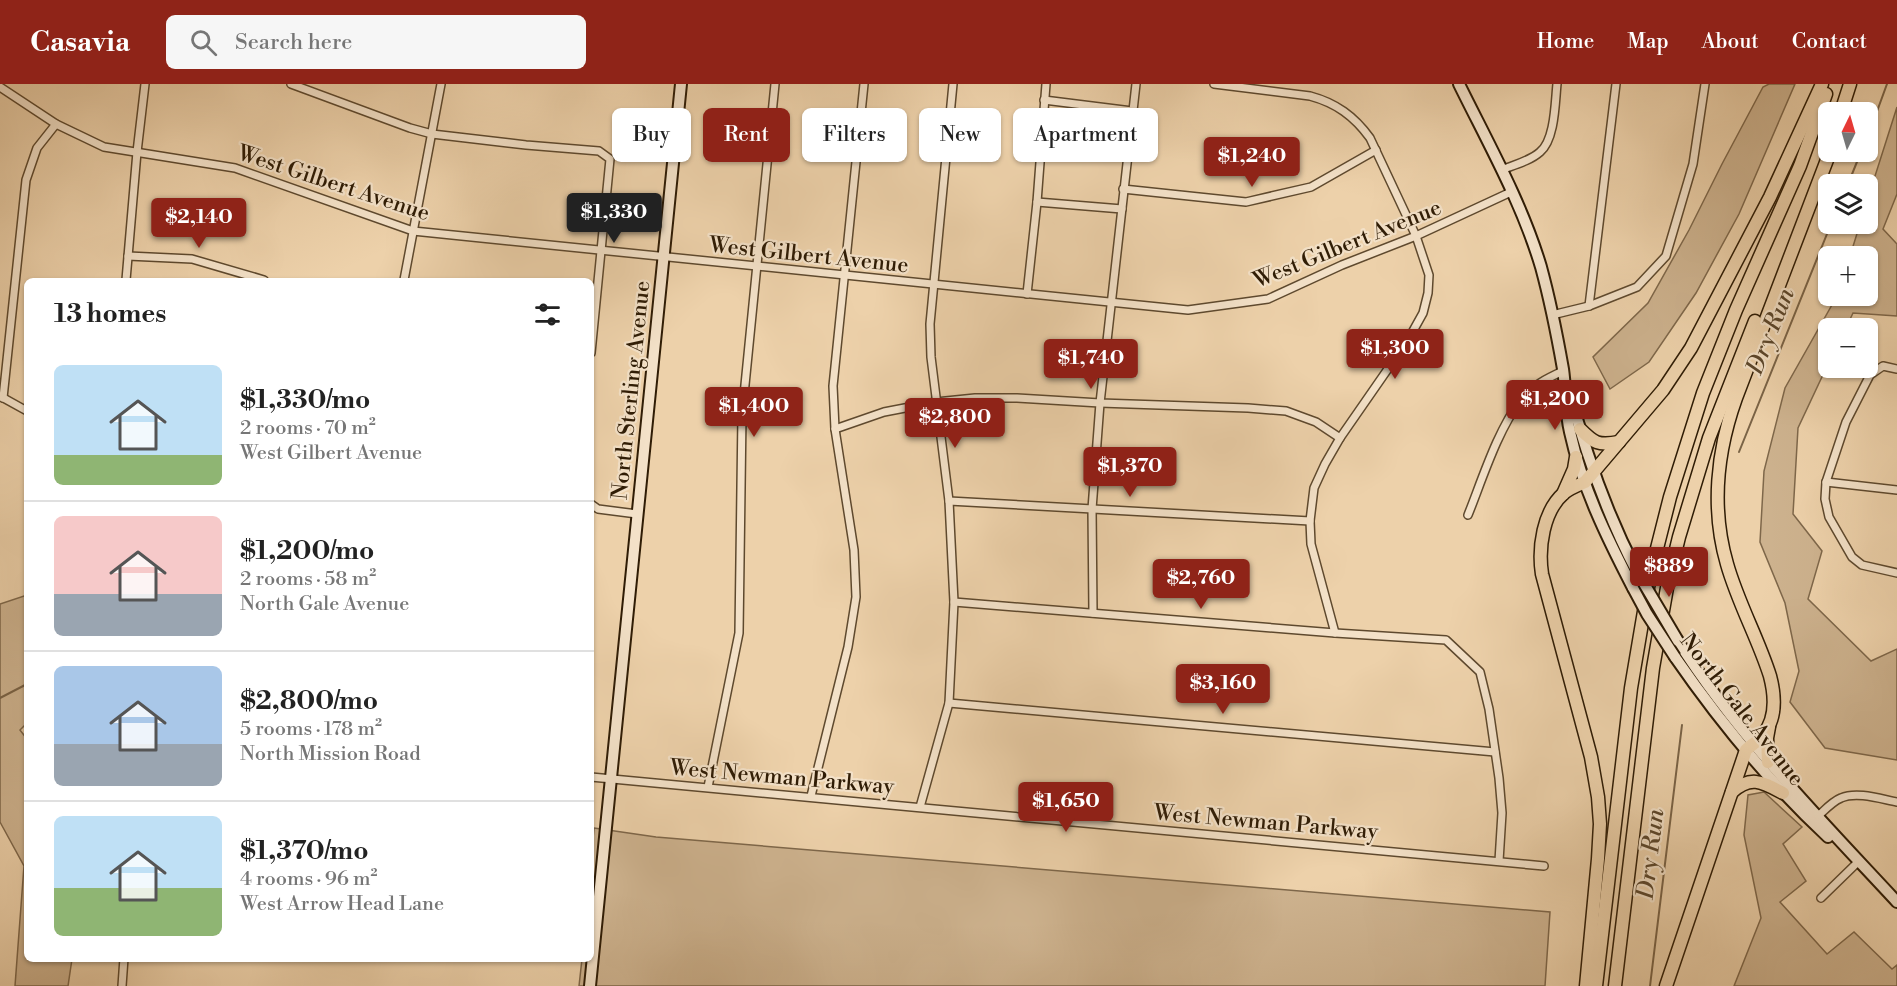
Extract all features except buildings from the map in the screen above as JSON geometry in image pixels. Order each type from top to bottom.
[{"type":"highway","points":[[1563,494],[1589,477],[1663,390],[1691,348],[1770,197],[1822,84]]},
{"type":"highway","points":[[1596,986],[1631,688],[1650,576],[1670,497],[1699,402],[1736,310],[1800,166],[1829,84]]},
{"type":"highway","points":[[1615,986],[1653,668],[1668,582],[1679,537],[1709,438],[1821,162]]},
{"type":"highway","points":[[1768,762],[1767,738],[1774,703],[1770,676],[1733,584],[1723,546],[1718,504],[1720,460],[1728,420],[1826,162]]},
{"type":"highway","points":[[1580,429],[1597,443],[1619,442]]},
{"type":"highway","points":[[1576,457],[1574,469],[1563,494],[1550,512],[1545,525],[1540,561],[1546,592],[1591,757],[1598,796],[1599,859],[1586,986]]},
{"type":"highway","points":[[1666,986],[1731,792],[1749,747],[1762,736],[1771,720]]},
{"type":"highway","points":[[1731,792],[1740,784],[1750,781],[1760,782],[1783,793]]},
{"type":"main road","name":"North Sterling Avenue","points":[[594,945],[681,84]]},
{"type":"main road","name":"North Gale Avenue","points":[[1459,84],[1530,232],[1541,267],[1563,371],[1580,429],[1589,477],[1606,535],[1647,614],[1707,702],[1749,747],[1768,762],[1815,820]]},
{"type":"main road","name":"North Gale Avenue","points":[[1563,371],[1566,411],[1576,457],[1589,477],[1636,570],[1678,641],[1749,747],[1783,793],[1815,820],[1897,903]]},
{"type":"main road","name":"North Sterling Avenue","points":[[590,986],[592,962]]},
{"type":"street","points":[[126,278],[145,84]]},
{"type":"street","points":[[291,84],[313,88],[410,128],[432,134],[599,151],[610,159],[594,319]]},
{"type":"street","points":[[404,278],[441,84]]},
{"type":"street","points":[[708,787],[739,633],[742,415],[775,84]]},
{"type":"street","points":[[811,796],[848,647],[856,597],[854,550],[835,429],[833,386],[864,84]]},
{"type":"street","points":[[920,807],[949,703],[954,602],[949,501],[931,357],[930,324],[953,84]]},
{"type":"street","points":[[1027,294],[1046,84]]},
{"type":"street","points":[[1132,108],[1136,84]]},
{"type":"street","points":[[1214,84],[1310,96],[1322,99],[1347,113],[1370,138],[1416,236],[1429,274],[1428,293],[1423,313],[1408,340],[1340,438],[1314,488],[1310,521],[1311,544],[1335,633]]},
{"type":"street","points":[[1501,170],[1542,152],[1548,144],[1557,84]]},
{"type":"street","points":[[1589,306],[1616,84]]},
{"type":"street","points":[[1552,315],[1589,306],[1637,287],[1666,256],[1693,164],[1705,84]]},
{"type":"street","name":"West Gilbert Avenue","points":[[0,87],[56,124],[104,147],[235,168],[413,231],[1188,310],[1268,299],[1342,265],[1416,236],[1511,192]]},
{"type":"street","points":[[1044,100],[1108,108]]},
{"type":"street","points":[[24,409],[2,397],[26,180],[37,148],[56,124]]},
{"type":"street","points":[[1123,189],[1246,202],[1311,187],[1376,150]]},
{"type":"street","points":[[1093,613],[1092,509],[1100,403],[1113,303],[1126,162]]},
{"type":"street","points":[[1037,202],[1122,209]]},
{"type":"street","points":[[128,256],[192,260],[257,278]]},
{"type":"street","points":[[1897,369],[1883,366],[1870,375],[1846,422],[1826,482],[1825,499],[1829,517],[1852,558],[1862,565],[1897,573]]},
{"type":"street","points":[[1468,515],[1505,426],[1521,399],[1535,386],[1563,371]]},
{"type":"street","points":[[835,429],[884,412],[936,402],[996,398],[1286,411],[1316,422],[1340,438]]},
{"type":"street","points":[[1826,482],[1897,490]]},
{"type":"street","points":[[949,501],[1310,521]]},
{"type":"street","points":[[594,506],[598,509],[637,514]]},
{"type":"street","points":[[954,602],[1446,640],[1480,672],[1495,752],[1502,813],[1499,861]]},
{"type":"street","points":[[949,703],[1495,752]]},
{"type":"street","name":"West Newman Parkway","points":[[594,777],[1544,866]]},
{"type":"street","points":[[1815,820],[1836,801],[1847,796],[1863,796],[1897,802]]},
{"type":"street","points":[[1821,898],[1857,862]]},
{"type":"street","points":[[122,986],[124,962]]},
{"type":"shaded area","points":[[1769,84],[1795,84],[1739,214],[1696,293],[1649,362],[1610,389],[1593,357],[1648,303],[1689,230],[1763,87]]},
{"type":"shaded area","points":[[1897,107],[1897,194],[1883,229],[1897,244],[1897,316],[1853,313],[1851,318],[1825,318],[1831,306],[1878,306],[1878,246],[1853,246],[1857,234],[1878,234],[1878,174],[1876,174]]},
{"type":"shaded area","points":[[1818,330],[1818,378],[1821,378],[1798,428],[1793,514],[1822,551],[1808,599],[1871,661],[1897,649],[1897,760],[1825,748],[1790,702],[1799,671],[1785,603],[1760,542],[1764,471],[1785,388]]},
{"type":"shaded area","points":[[24,596],[24,726],[20,730],[24,735],[24,866],[0,822],[0,604]]},
{"type":"shaded area","points":[[1764,792],[1802,827],[1783,844],[1806,881],[1780,902],[1827,954],[1854,932],[1892,969],[1897,965],[1897,986],[1734,986],[1761,918],[1744,835],[1748,795]]},
{"type":"shaded area","points":[[594,828],[656,837],[1550,912],[1545,986],[579,986],[582,962],[594,962]]},
{"type":"shaded area","points":[[24,866],[24,962],[72,962],[68,986],[15,986]]},
{"type":"waterway","name":"Dry Run","points":[[1878,109],[1887,84]]},
{"type":"waterway","name":"Dry Run","points":[[1852,174],[1857,162]]},
{"type":"waterway","name":"Dry Run","points":[[1739,452],[1827,234]]},
{"type":"waterway","points":[[0,698],[24,686]]},
{"type":"waterway","name":"Dry Run","points":[[1650,986],[1682,725]]}]
